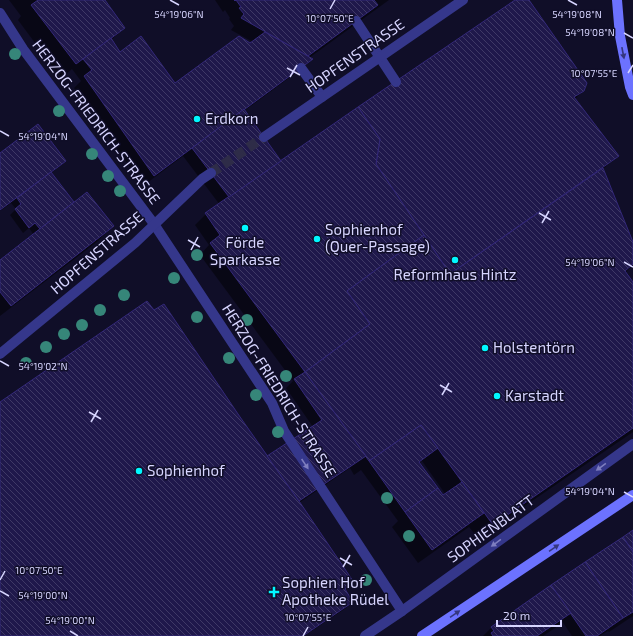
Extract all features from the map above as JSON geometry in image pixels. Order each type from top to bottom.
[{"type":"street","name":"HOPFENSTRASSE","points":[[264,137],[462,0]]},
{"type":"street","points":[[616,0],[620,36],[630,87],[633,95]]},
{"type":"street","name":"HERZOG-FRIEDRICH-STRASSE","points":[[0,13],[22,49],[154,224],[272,402],[284,431],[402,611]]},
{"type":"street","points":[[356,21],[396,82]]},
{"type":"street","points":[[301,68],[322,97]]},
{"type":"street","name":"HOPFENSTRASSE","points":[[0,354],[135,244],[202,179],[211,174]]},
{"type":"street","name":"SOPHIENBLATT","points":[[365,636],[402,611],[633,444]]},
{"type":"street","points":[[422,636],[633,495]]},
{"type":"building","points":[[38,0],[105,0],[125,28],[76,64],[31,5]]},
{"type":"building","points":[[236,0],[374,0],[378,5],[308,56],[241,18],[244,14],[239,8],[241,7]]},
{"type":"building","points":[[515,0],[529,0],[587,83],[584,91],[574,97],[619,156],[450,274],[376,164],[380,139],[358,107]]},
{"type":"building","points":[[265,32],[313,59],[154,176],[84,76],[92,70],[83,59],[111,38],[120,52],[141,36],[175,83],[239,36],[250,43]]},
{"type":"building","name":"Sophienhof (Quer-Passage)","points":[[358,107],[380,139],[376,164],[424,235],[347,291],[370,324],[305,372],[210,243],[220,235],[205,213]]},
{"type":"building","points":[[244,109],[281,161],[229,197],[192,148]]},
{"type":"building","points":[[38,124],[66,161],[0,210],[0,153]]},
{"type":"building","name":"Holstentörn","points":[[603,168],[633,242],[633,264],[625,271],[633,282],[633,428],[493,525],[421,425],[369,461],[305,372],[370,324],[347,291],[424,235],[450,274]]},
{"type":"building","points":[[51,172],[74,202],[40,229],[35,223],[29,228],[15,209],[21,204],[17,198]]},
{"type":"building","points":[[87,192],[114,226],[11,306],[0,292],[0,260]]},
{"type":"building","name":"Sophienhof","points":[[147,301],[154,310],[164,304],[353,581],[345,589],[353,602],[303,636],[0,636],[0,402]]},
{"type":"building","name":"Sophienhof","points":[[305,372],[366,456],[299,501],[267,456],[322,420],[294,379]]},
{"type":"building","points":[[421,425],[438,448],[419,462],[438,488],[405,512],[369,461]]},
{"type":"building","points":[[462,482],[484,513],[432,550],[405,512],[438,488],[443,495]]},
{"type":"building","points":[[633,530],[633,552],[623,537]]},
{"type":"building","points":[[623,537],[633,552],[633,612],[623,618],[585,562]]},
{"type":"building","points":[[585,562],[623,618],[597,636],[586,636],[551,585]]},
{"type":"building","points":[[551,585],[571,613],[537,636],[493,636],[491,633],[494,631],[491,627]]},
{"type":"tunnel","points":[[211,173],[264,137]]},
{"type":"place","name":"Erdkorn","points":[[197,119]]},
{"type":"place","name":"Förde Sparkasse","points":[[245,228]]},
{"type":"place","name":"Sophienhof (Quer-Passage)","points":[[317,239]]},
{"type":"place","name":"Reformhaus Hintz","points":[[455,260]]},
{"type":"place","name":"Holstentörn","points":[[485,348]]},
{"type":"place","name":"Karstadt","points":[[497,396]]},
{"type":"place","name":"Sophienhof","points":[[139,471]]},
{"type":"place","name":"Sophien Hof Apotheke Rüdel","points":[[274,592]]}]
